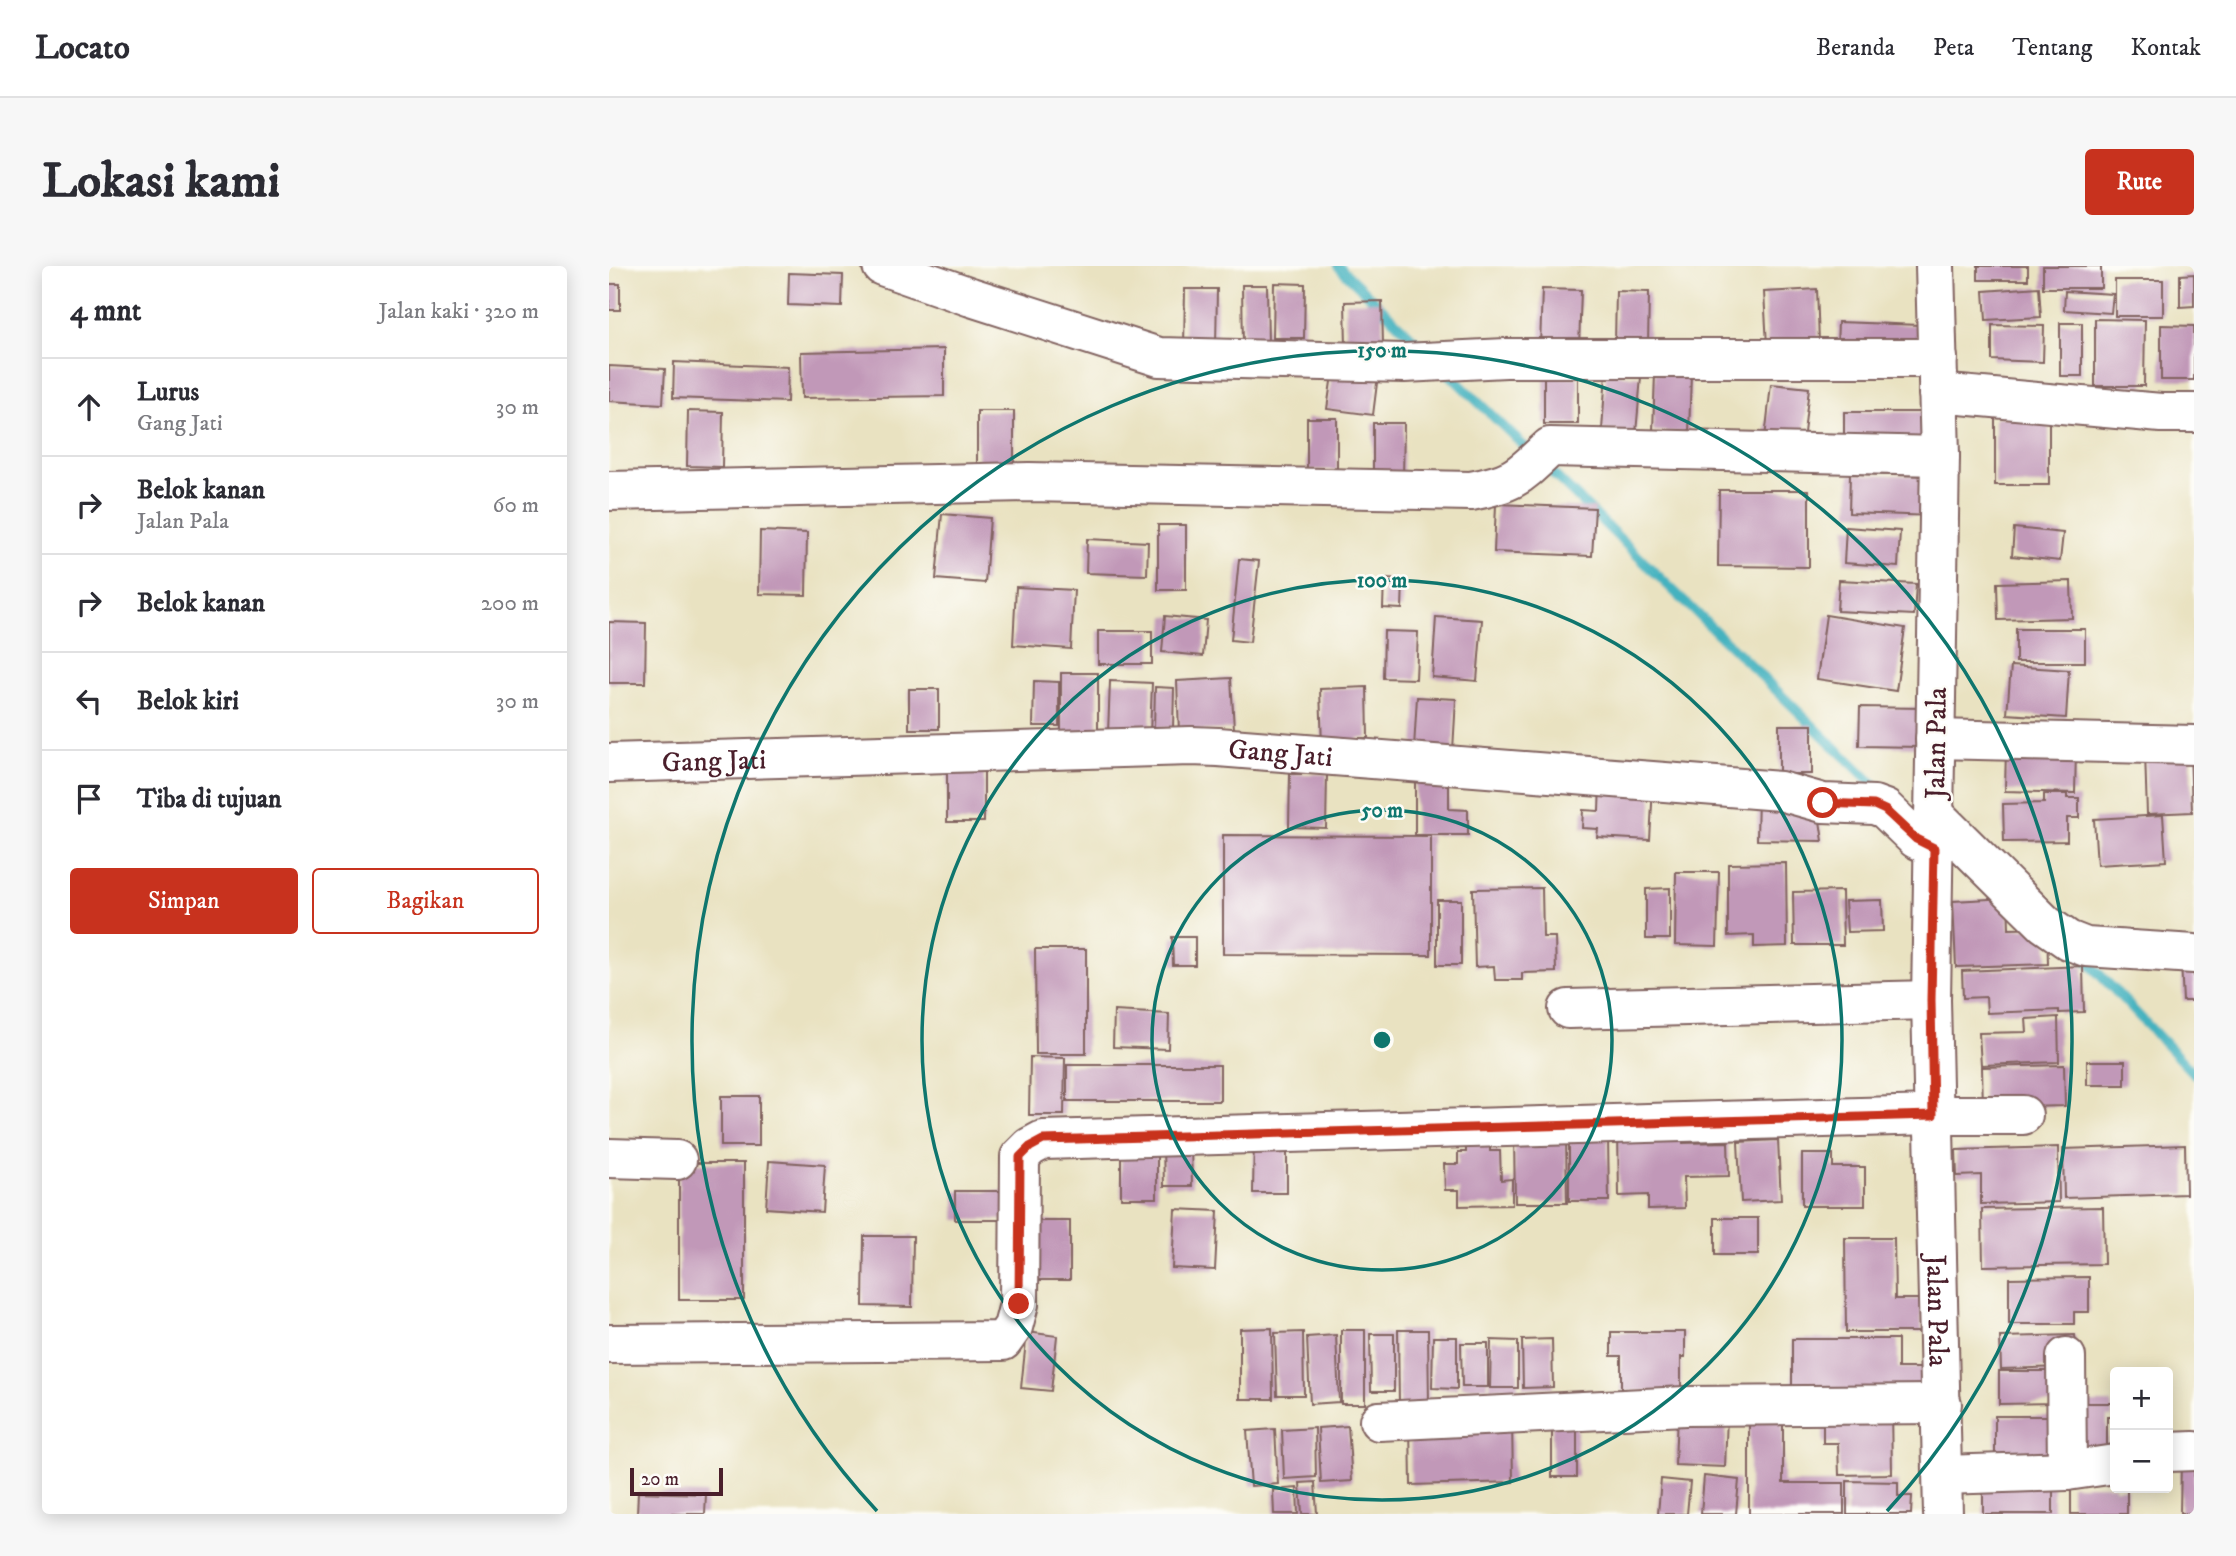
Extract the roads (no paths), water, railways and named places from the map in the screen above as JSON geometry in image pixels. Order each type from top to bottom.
[{"type":"street","points":[[882,266],[1159,357],[1404,363],[1506,358],[1938,376],[2161,413],[2194,413]]},
{"type":"street","name":"Jalan Pala","points":[[1935,266],[1940,456],[1931,1000],[1943,1514]]},
{"type":"street","points":[[609,491],[1029,482],[1471,491],[1499,486],[1519,477],[1550,447],[1940,456]]},
{"type":"street","points":[[1935,739],[2194,745]]},
{"type":"street","name":"Gang Jati","points":[[609,763],[1191,746],[1780,791],[1823,803],[1874,805],[1885,810],[1916,839],[1934,831],[2045,925],[2068,940],[2086,947],[2194,954]]},
{"type":"street","points":[[1568,1009],[1931,1000]]},
{"type":"street","points":[[609,1344],[1003,1341],[1013,1327],[1019,1304],[1020,1157],[1043,1140],[1933,1115],[2023,1115]]},
{"type":"street","points":[[609,1158],[677,1160]]},
{"type":"street","points":[[2066,1357],[2067,1471]]},
{"type":"street","points":[[1379,1421],[1685,1406],[1942,1404]]},
{"type":"street","points":[[2173,1452],[2194,1451]]},
{"type":"street","points":[[1943,1475],[2067,1471],[2110,1465]]},
{"type":"waterway","points":[[1338,266],[1425,350]]},
{"type":"waterway","points":[[1446,371],[1531,453]]},
{"type":"waterway","points":[[1542,463],[1878,789]]},
{"type":"waterway","points":[[2083,957],[2194,1074]]}]
